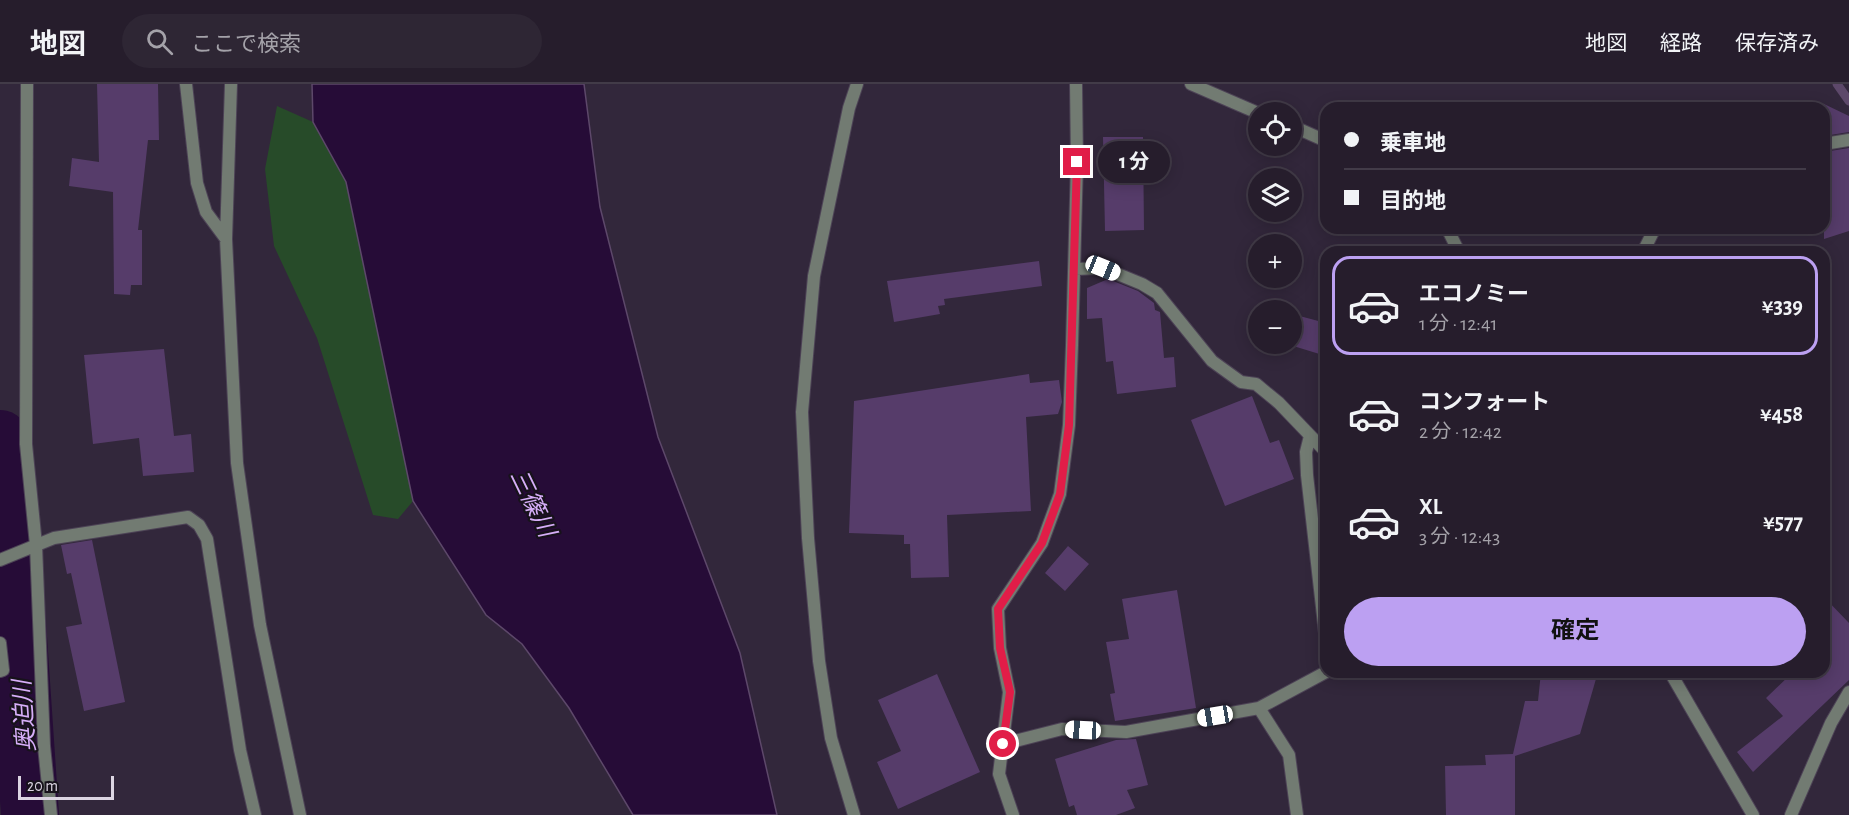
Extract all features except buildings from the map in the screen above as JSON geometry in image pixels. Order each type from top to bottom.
[{"type":"street","points":[[27,84],[26,444],[30,547],[51,815]]},
{"type":"street","points":[[186,84],[197,183],[206,212],[226,239]]},
{"type":"street","points":[[231,84],[226,239],[237,464],[260,625],[300,815]]},
{"type":"street","points":[[854,815],[831,738],[819,661],[808,538],[802,412],[814,276],[849,108],[857,84]]},
{"type":"street","points":[[1013,815],[999,774],[1010,692],[1000,648],[998,609],[1042,543],[1060,494],[1069,425],[1076,84]]},
{"type":"street","points":[[1191,84],[1248,108]]},
{"type":"street","points":[[1302,130],[1320,138]]},
{"type":"street","points":[[1830,143],[1849,140]]},
{"type":"street","points":[[1074,269],[1103,268],[1142,284],[1157,293],[1212,361],[1241,382],[1256,384],[1279,403],[1320,446]]},
{"type":"street","points":[[1310,436],[1306,452],[1307,475],[1320,589]]},
{"type":"street","points":[[2,560],[54,538],[188,517],[199,525],[207,539],[240,750],[255,815]]},
{"type":"street","points":[[0,643],[3,670],[0,671]]},
{"type":"street","points":[[1003,744],[1062,729],[1126,732],[1259,708],[1320,675]]},
{"type":"street","points":[[1673,678],[1753,815]]},
{"type":"street","points":[[1791,815],[1831,723],[1849,692]]},
{"type":"street","points":[[1259,708],[1274,735],[1287,749],[1297,815]]},
{"type":"green space","points":[[277,106],[313,122],[346,182],[413,501],[398,519],[373,515],[317,338],[274,246],[265,169]]},
{"type":"water","name":"三篠川","points":[[312,84],[584,84],[600,207],[658,437],[740,653],[777,815],[633,815],[569,708],[522,644],[486,615],[413,501],[346,182],[313,122]]},
{"type":"waterway","points":[[1837,84],[1849,101]]},
{"type":"waterway","name":"奥迫川","points":[[0,439],[8,490],[30,815]]},
{"type":"route","points":[[1003,744],[1010,692],[1000,648],[998,609],[1042,543],[1060,494],[1069,425],[1077,162]]}]
